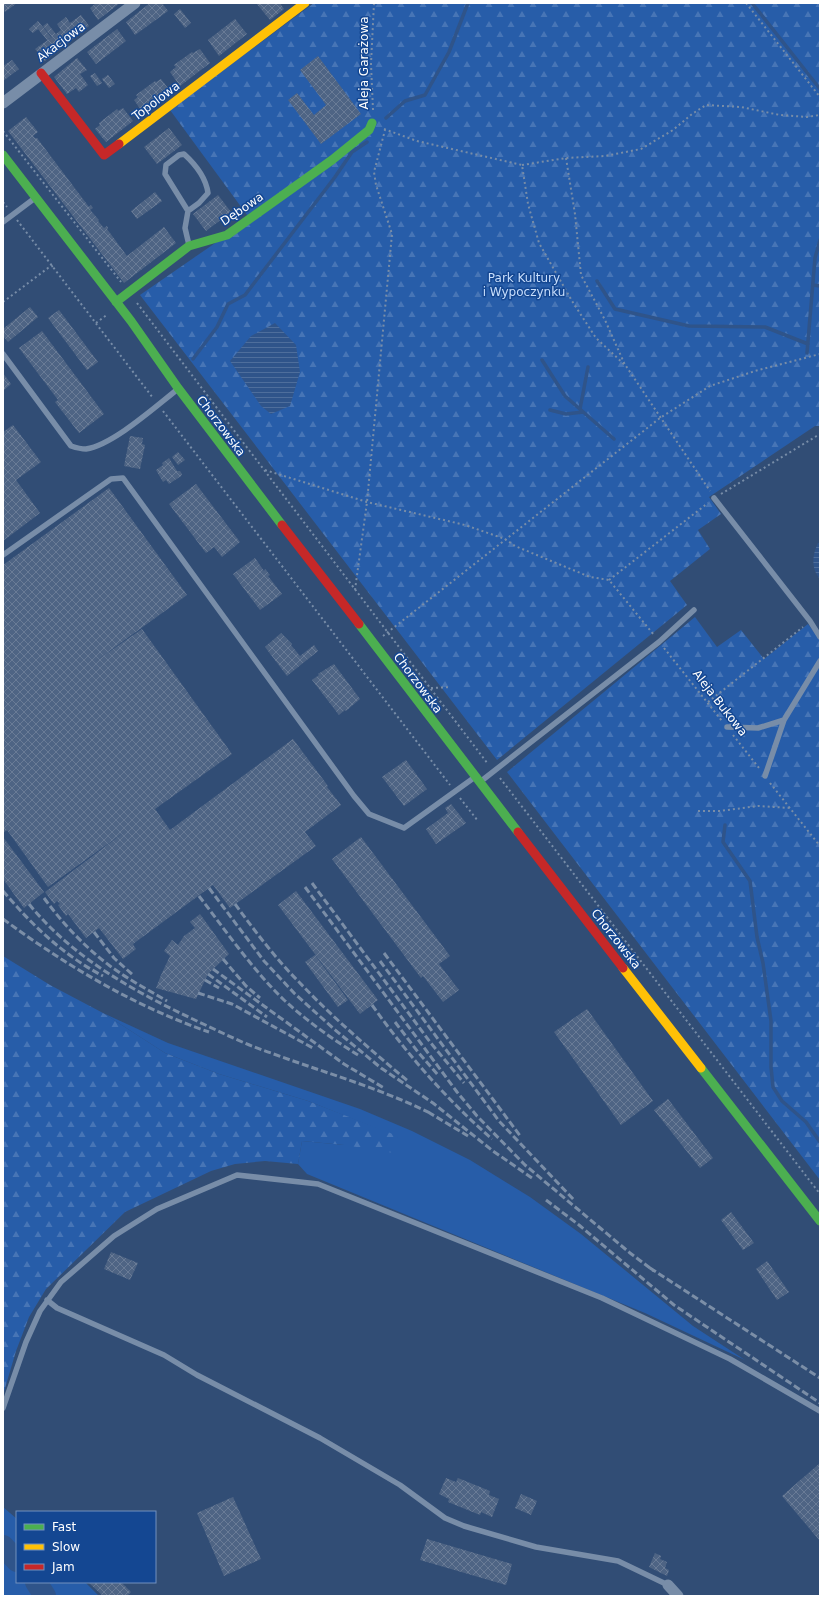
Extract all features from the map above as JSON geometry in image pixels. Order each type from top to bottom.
[{"type":"main road","name":"Topolowa","points":[[41,73],[104,155],[305,3]]},
{"type":"main road","name":"Dębowa","points":[[116,302],[189,246],[227,235],[332,160],[375,124]]},
{"type":"main road","name":"Chorzowska","points":[[3,155],[116,302],[178,388],[477,779],[820,1221]]},
{"type":"street","name":"Akacjowa","points":[[3,103],[135,3]]},
{"type":"street","points":[[668,1585],[678,1596]]},
{"type":"lane","points":[[188,210],[200,203],[208,193],[207,184],[192,160],[184,154],[179,155],[166,165],[165,174],[188,210],[185,228],[189,246]]},
{"type":"lane","points":[[3,222],[36,197]]},
{"type":"lane","points":[[3,354],[71,446],[78,449],[87,448],[111,440],[178,388]]},
{"type":"lane","points":[[3,555],[111,479],[123,478],[354,796],[369,814],[404,828],[455,792],[494,771],[659,642],[694,610]]},
{"type":"lane","points":[[714,498],[810,621],[820,637]]},
{"type":"lane","points":[[766,776],[784,720],[820,661]]},
{"type":"lane","points":[[727,727],[758,728],[784,720]]},
{"type":"lane","points":[[3,1408],[26,1342],[40,1311],[61,1282],[114,1236],[157,1209],[238,1175],[318,1184],[602,1298],[730,1359],[820,1412]]},
{"type":"lane","points":[[47,1300],[57,1308],[164,1355],[197,1375],[320,1438],[400,1485],[445,1518],[464,1526],[536,1547],[618,1560],[668,1585]]},
{"type":"path","name":"Aleja Garażowa","points":[[374,3],[371,64],[375,124]]},
{"type":"path","points":[[746,3],[820,97]]},
{"type":"path","points":[[375,124],[418,141],[522,164],[566,158],[605,156],[641,150],[673,130],[692,114],[706,105],[742,106],[780,116],[807,117],[820,115]]},
{"type":"path","points":[[355,590],[367,502],[392,234],[376,185],[374,172],[385,129]]},
{"type":"path","points":[[3,131],[129,292],[263,470],[820,1194]]},
{"type":"path","points":[[566,158],[575,214],[580,275],[605,320],[626,366],[714,498]]},
{"type":"path","points":[[522,164],[528,204],[539,243],[572,301],[596,338],[626,366]]},
{"type":"path","points":[[3,202],[478,821]]},
{"type":"path","points":[[3,302],[48,268],[53,266]]},
{"type":"path","points":[[96,323],[108,313]]},
{"type":"path","points":[[383,636],[660,418],[710,386],[756,371],[820,354]]},
{"type":"path","points":[[263,470],[367,502],[465,525],[505,539],[514,546],[590,577],[609,580],[714,498],[820,434]]},
{"type":"path","name":"Aleja Bukowa","points":[[609,580],[708,702],[820,846]]},
{"type":"path","points":[[708,702],[810,621]]},
{"type":"path","points":[[431,688],[451,687]]},
{"type":"path","points":[[698,811],[720,811],[758,806],[790,808]]},
{"type":"green space","name":"Park Kultury i Wypoczynku","points":[[314,3],[820,3],[820,426],[815,426],[709,497],[721,514],[698,530],[710,549],[670,581],[687,605],[497,760],[140,295],[250,219],[170,110]]},
{"type":"green space","points":[[695,617],[717,647],[741,630],[764,659],[808,624],[820,640],[820,1180],[507,772]]},
{"type":"green space","points":[[3,956],[50,985],[103,1013],[165,1053],[219,1074],[308,1101],[398,1136],[394,1153],[344,1145],[302,1141],[298,1164],[265,1161],[235,1164],[211,1171],[125,1212],[46,1289],[29,1317],[16,1351],[3,1395]]},
{"type":"green space","points":[[103,1013],[168,1043],[360,1109],[412,1131],[470,1160],[530,1197],[581,1234],[693,1326],[745,1360],[645,1313],[307,1174],[298,1164],[302,1141],[344,1145],[398,1137],[308,1101],[219,1074],[165,1053]]},
{"type":"green space","points":[[3,1507],[16,1518],[16,1550],[3,1537]]},
{"type":"green space","points":[[3,1557],[16,1570],[16,1583],[27,1583],[37,1596],[3,1596]]},
{"type":"green space","points":[[46,1583],[86,1583],[99,1596],[54,1596]]},
{"type":"shaded area","points":[[275,323],[296,345],[300,372],[290,406],[271,414],[261,406],[230,361],[251,336]]},
{"type":"shaded area","points":[[818,543],[820,543],[820,579],[815,571],[813,562]]},
{"type":"building","points":[[3,3],[17,3],[5,12]]},
{"type":"building","points":[[96,3],[120,3],[98,20],[90,8]]},
{"type":"building","points":[[150,3],[162,3],[168,11],[135,35],[126,22]]},
{"type":"building","points":[[256,3],[280,3],[284,9],[270,20]]},
{"type":"building","points":[[180,9],[191,23],[185,28],[174,14]]},
{"type":"building","points":[[81,15],[89,26],[45,61],[35,49],[52,37],[43,26],[47,23],[56,34],[61,30],[57,24],[66,17],[70,23]]},
{"type":"building","points":[[235,19],[247,34],[219,56],[208,40]]},
{"type":"building","points":[[38,21],[51,37],[47,40],[38,29],[33,33],[29,29]]},
{"type":"building","points":[[117,29],[126,41],[96,64],[87,52]]},
{"type":"building","points":[[200,49],[210,63],[180,86],[170,72],[176,67],[174,65],[192,52],[193,53]]},
{"type":"building","points":[[318,56],[361,114],[321,144],[288,100],[297,93],[314,115],[326,105],[300,70]]},
{"type":"building","points":[[77,58],[87,70],[80,74],[88,85],[79,92],[76,88],[67,94],[54,77]]},
{"type":"building","points":[[12,60],[19,69],[3,81],[3,66]]},
{"type":"building","points":[[95,73],[102,83],[97,86],[90,76]]},
{"type":"building","points":[[108,75],[115,84],[109,88],[102,79]]},
{"type":"building","points":[[161,79],[171,92],[144,114],[134,100],[138,97],[136,95],[155,81],[156,82]]},
{"type":"building","points":[[123,108],[133,121],[106,142],[95,129],[100,125],[99,123],[117,109],[118,111]]},
{"type":"building","points":[[26,117],[38,132],[33,136],[37,138],[89,207],[91,205],[93,208],[90,210],[104,228],[107,226],[107,229],[127,256],[164,227],[176,243],[124,283],[8,131]]},
{"type":"building","points":[[169,128],[182,145],[157,164],[144,147]]},
{"type":"building","points":[[155,192],[162,201],[137,219],[131,211]]},
{"type":"building","points":[[218,195],[231,212],[206,231],[193,214]]},
{"type":"building","points":[[30,307],[38,317],[8,342],[3,336],[3,329]]},
{"type":"building","points":[[59,310],[98,362],[87,370],[48,318]]},
{"type":"building","points":[[42,331],[104,414],[79,433],[55,402],[58,400],[19,348]]},
{"type":"building","points":[[3,373],[11,384],[3,391]]},
{"type":"building","points":[[13,425],[41,462],[16,480],[40,513],[3,541],[3,432]]},
{"type":"building","points":[[130,436],[143,438],[142,444],[145,445],[140,469],[124,466]]},
{"type":"building","points":[[178,452],[185,460],[178,465],[172,457]]},
{"type":"building","points":[[169,458],[177,471],[180,471],[182,474],[169,484],[166,480],[163,482],[156,470]]},
{"type":"building","points":[[196,484],[240,542],[222,557],[214,547],[206,553],[169,504]]},
{"type":"building","points":[[109,488],[187,595],[93,663],[142,629],[232,754],[155,809],[170,830],[293,739],[341,805],[305,832],[316,846],[230,908],[213,885],[133,944],[136,949],[123,959],[99,928],[86,938],[68,914],[66,916],[58,905],[60,904],[57,901],[54,904],[45,892],[127,830],[48,887],[7,830],[3,833],[3,565]]},
{"type":"building","points":[[255,558],[264,571],[265,569],[270,575],[268,576],[282,594],[260,610],[233,574]]},
{"type":"building","points":[[281,633],[292,644],[291,645],[300,656],[314,645],[318,651],[287,676],[265,647]]},
{"type":"building","points":[[334,664],[360,699],[339,715],[312,680],[319,675],[318,674]]},
{"type":"building","points":[[406,760],[427,789],[404,806],[382,777]]},
{"type":"building","points":[[451,804],[466,823],[436,844],[426,829],[448,813],[445,808]]},
{"type":"building","points":[[3,837],[44,892],[24,908],[3,879]]},
{"type":"building","points":[[361,837],[450,956],[439,964],[459,990],[443,1002],[423,976],[421,978],[332,859]]},
{"type":"building","points":[[296,891],[378,1000],[360,1014],[278,905]]},
{"type":"building","points":[[200,914],[229,954],[208,974],[196,999],[156,988],[170,956],[164,951],[172,940],[178,945],[184,936],[195,928],[190,922]]},
{"type":"building","points":[[315,955],[348,1000],[338,1007],[305,962]]},
{"type":"building","points":[[587,1009],[653,1101],[621,1125],[554,1032]]},
{"type":"building","points":[[668,1099],[713,1158],[700,1168],[654,1110]]},
{"type":"building","points":[[731,1212],[754,1243],[743,1250],[721,1220]]},
{"type":"building","points":[[111,1252],[138,1263],[130,1280],[104,1269]]},
{"type":"building","points":[[767,1261],[789,1292],[777,1300],[756,1269]]},
{"type":"building","points":[[820,1463],[820,1541],[782,1496]]},
{"type":"building","points":[[446,1478],[456,1482],[458,1478],[490,1491],[489,1495],[499,1499],[492,1517],[481,1512],[480,1515],[448,1502],[449,1499],[439,1494]]},
{"type":"building","points":[[521,1494],[537,1501],[531,1515],[515,1508]]},
{"type":"building","points":[[233,1497],[261,1559],[224,1576],[197,1513]]},
{"type":"building","points":[[427,1539],[512,1564],[506,1585],[420,1560]]},
{"type":"building","points":[[655,1553],[661,1556],[660,1559],[667,1562],[665,1568],[669,1570],[667,1576],[649,1567]]},
{"type":"building","points":[[89,1583],[122,1583],[131,1592],[127,1596],[103,1596]]},
{"type":"waterway","points":[[386,118],[405,101],[425,95],[449,52],[468,3]]},
{"type":"waterway","points":[[752,3],[820,89]]},
{"type":"waterway","points":[[193,359],[217,327],[228,304],[245,295],[335,177],[352,152],[367,142]]},
{"type":"waterway","points":[[807,353],[815,258],[820,240]]},
{"type":"waterway","points":[[597,281],[615,309],[689,326],[765,327],[808,344]]},
{"type":"waterway","points":[[813,285],[820,286]]},
{"type":"waterway","points":[[542,360],[565,396],[614,439]]},
{"type":"waterway","points":[[580,409],[588,367]]},
{"type":"waterway","points":[[550,410],[566,414],[583,412]]},
{"type":"waterway","points":[[725,825],[723,842],[750,881],[757,937],[763,963],[771,1021],[771,1067],[773,1087],[782,1101],[806,1122],[820,1142]]},
{"type":"waterway","points":[[3,1546],[16,1560]]},
{"type":"waterway","points":[[37,1583],[45,1596]]},
{"type":"railway","points":[[312,883],[430,1042],[464,1083]]},
{"type":"railway","points":[[305,887],[457,1092],[477,1116],[525,1165],[630,1253],[654,1271]]},
{"type":"railway","points":[[209,888],[264,961],[295,994],[381,1068],[433,1103],[493,1151],[532,1178]]},
{"type":"railway","points":[[3,891],[25,916],[61,949],[88,968],[103,976]]},
{"type":"railway","points":[[199,896],[250,963],[272,988],[302,1015],[339,1043],[358,1055]]},
{"type":"railway","points":[[44,898],[75,935],[101,959],[138,984],[167,1001]]},
{"type":"railway","points":[[29,904],[47,924],[86,958],[129,986],[175,1011],[235,1039],[392,1096],[432,1114]]},
{"type":"railway","points":[[235,904],[273,954],[290,973],[352,1034],[409,1082]]},
{"type":"railway","points":[[3,919],[52,953],[102,983],[154,1010],[209,1032]]},
{"type":"railway","points":[[94,932],[114,958],[134,976]]},
{"type":"railway","points":[[384,953],[521,1137]]},
{"type":"railway","points":[[223,959],[246,986],[260,998]]},
{"type":"railway","points":[[380,961],[499,1121],[575,1201]]},
{"type":"railway","points":[[213,969],[344,1064],[384,1088]]},
{"type":"railway","points":[[208,974],[267,1017]]},
{"type":"railway","points":[[205,980],[219,988]]},
{"type":"railway","points":[[198,993],[232,1004],[313,1048]]},
{"type":"railway","points":[[372,1005],[399,1041],[443,1092],[492,1139]]},
{"type":"railway","points":[[395,1022],[438,1075]]},
{"type":"railway","points":[[428,1112],[468,1136]]},
{"type":"railway","points":[[546,1200],[579,1225],[674,1305],[820,1403]]},
{"type":"railway","points":[[650,1268],[820,1378]]},
{"type":"traffic: fast","points":[[116,302],[189,246],[227,235],[332,160],[369,130],[372,123]]},
{"type":"traffic: fast","points":[[3,155],[131,321],[178,388],[282,525]]},
{"type":"traffic: fast","points":[[359,624],[518,832]]},
{"type":"traffic: fast","points":[[701,1068],[820,1221]]},
{"type":"traffic: slow","points":[[119,144],[305,3]]},
{"type":"traffic: slow","points":[[623,968],[701,1068]]},
{"type":"traffic: jam","points":[[41,73],[104,155],[119,144]]},
{"type":"traffic: jam","points":[[282,525],[359,624]]},
{"type":"traffic: jam","points":[[518,832],[623,968]]}]
